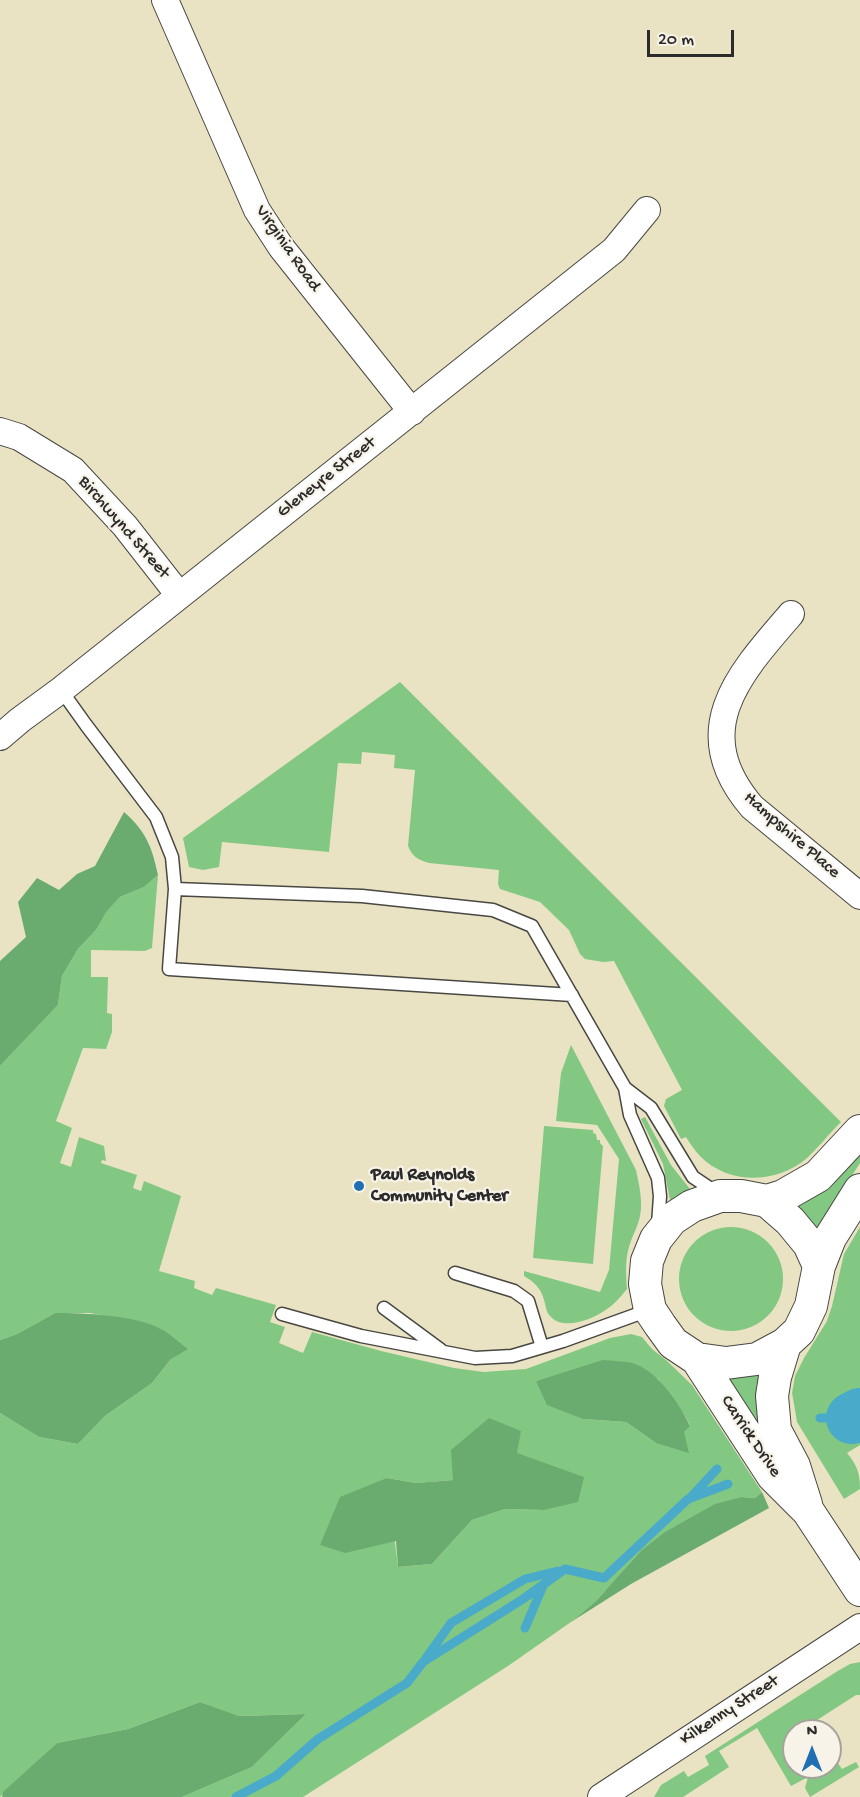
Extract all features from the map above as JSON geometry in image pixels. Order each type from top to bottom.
[{"type":"street","name":"Virginia Road","points":[[165,0],[257,210],[281,247],[412,412]]},
{"type":"street","name":"Gleneyre Street","points":[[0,738],[614,250],[647,210]]},
{"type":"street","name":"Birchwynd Street","points":[[0,431],[19,437],[73,470],[125,526],[179,595]]},
{"type":"street","name":"Hampshire Place","points":[[791,614],[750,661],[734,687],[720,739],[727,767],[738,791],[752,807],[860,896]]},
{"type":"street","points":[[767,1201],[783,1196],[818,1176],[860,1131]]},
{"type":"street","name":"Carrick Drive","points":[[767,1201],[741,1196],[720,1196],[692,1206],[672,1219],[656,1239],[647,1261],[645,1284],[650,1310],[673,1343],[698,1359],[726,1363],[757,1359],[785,1344],[799,1331],[811,1306],[819,1266],[830,1238],[860,1190]]},
{"type":"street","points":[[767,1201],[790,1221],[809,1244],[819,1266]]},
{"type":"street","name":"Carrick Drive","points":[[785,1344],[772,1396],[775,1430],[794,1466],[808,1511]]},
{"type":"street","name":"Carrick Drive","points":[[698,1359],[773,1476],[808,1511],[860,1590]]},
{"type":"street","name":"Kilkenny Street","points":[[610,1795],[860,1627]]},
{"type":"lane","points":[[61,690],[156,817],[172,857],[175,889],[169,969],[572,995]]},
{"type":"lane","points":[[175,889],[362,896],[493,910],[532,926],[625,1088],[630,1115],[658,1178],[660,1211],[656,1239]]},
{"type":"lane","points":[[625,1088],[651,1108],[693,1177],[720,1196]]},
{"type":"lane","points":[[456,1273],[514,1291],[528,1300],[542,1347]]},
{"type":"lane","points":[[384,1308],[446,1353]]},
{"type":"lane","points":[[282,1314],[361,1336],[475,1358],[512,1356],[563,1341],[650,1310]]},
{"type":"green space","points":[[400,682],[841,1122],[806,1159],[781,1173],[767,1177],[738,1176],[711,1165],[698,1154],[686,1137],[681,1139],[664,1106],[666,1099],[682,1090],[614,961],[585,959],[580,954],[569,930],[540,902],[500,889],[499,870],[429,863],[414,855],[408,846],[415,770],[394,768],[395,755],[362,752],[361,764],[338,763],[329,852],[222,842],[219,867],[203,870],[189,867],[183,838]]},
{"type":"green space","points":[[124,812],[138,826],[147,840],[158,875],[144,887],[120,897],[106,912],[96,930],[78,949],[62,976],[58,1005],[0,1066],[0,961],[26,937],[18,902],[37,878],[59,890],[77,874],[95,866]]},
{"type":"green space","points":[[158,875],[152,948],[145,951],[91,950],[91,977],[108,977],[107,1013],[112,1014],[112,1032],[106,1049],[83,1048],[56,1121],[72,1128],[60,1163],[71,1167],[79,1137],[104,1146],[106,1161],[102,1160],[101,1163],[137,1175],[133,1188],[141,1191],[144,1181],[181,1196],[159,1271],[195,1281],[194,1288],[212,1295],[216,1288],[276,1305],[270,1322],[285,1327],[279,1343],[303,1353],[312,1332],[454,1368],[484,1372],[526,1369],[610,1338],[631,1334],[642,1337],[692,1385],[762,1492],[755,1498],[742,1497],[604,1592],[571,1622],[508,1666],[303,1797],[182,1797],[252,1767],[306,1714],[238,1716],[200,1702],[128,1729],[57,1743],[0,1797],[0,1413],[39,1437],[78,1444],[105,1416],[152,1383],[171,1359],[161,1329],[130,1320],[90,1313],[55,1313],[17,1334],[0,1340],[0,1066],[58,1005],[62,976],[78,949],[96,930],[105,912],[120,897],[144,887]],"holes":[[[577,1369],[658,1379],[690,1425],[684,1432],[656,1443],[626,1422],[583,1419],[536,1381]],[[387,1478],[416,1483],[453,1480],[544,1510],[505,1509],[472,1520],[432,1564],[398,1567]]]},
{"type":"green space","points":[[571,1045],[636,1170],[641,1210],[627,1257],[627,1289],[613,1305],[601,1313],[587,1320],[563,1323],[549,1315],[541,1292],[524,1276],[524,1271],[600,1292],[609,1270],[619,1159],[597,1125],[556,1121],[561,1073]]},
{"type":"green space","points":[[645,1117],[671,1165],[690,1189],[670,1200],[663,1164],[641,1119]]},
{"type":"green space","points":[[544,1126],[593,1130],[597,1140],[600,1140],[603,1146],[593,1264],[533,1258]]},
{"type":"green space","points":[[860,1147],[860,1163],[820,1226],[816,1228],[796,1207]]},
{"type":"green space","points":[[731,1227],[751,1231],[768,1242],[779,1259],[783,1279],[779,1299],[768,1316],[751,1327],[731,1331],[711,1327],[694,1316],[683,1299],[679,1279],[683,1259],[694,1242],[711,1231]]},
{"type":"green space","points":[[860,1227],[860,1445],[847,1453],[857,1470],[860,1489],[844,1499],[797,1422],[792,1393],[795,1376],[827,1321],[844,1254]]},
{"type":"green space","points":[[55,1313],[94,1314],[150,1324],[165,1331],[188,1349],[171,1359],[152,1383],[105,1416],[78,1444],[39,1437],[0,1413],[0,1340],[17,1334]]},
{"type":"green space","points":[[603,1360],[632,1363],[641,1367],[650,1372],[666,1388],[690,1426],[684,1432],[689,1453],[656,1443],[626,1422],[583,1419],[547,1405],[536,1381]]},
{"type":"green space","points":[[755,1373],[759,1376],[756,1388],[759,1426],[755,1425],[727,1377],[742,1377]]},
{"type":"green space","points":[[489,1418],[521,1431],[517,1453],[584,1477],[578,1502],[544,1510],[505,1509],[472,1520],[432,1564],[398,1567],[396,1541],[345,1553],[320,1545],[340,1497],[387,1478],[416,1483],[453,1480],[451,1450]]},
{"type":"green space","points":[[762,1492],[769,1508],[631,1584],[571,1622],[596,1601],[642,1550],[665,1532],[715,1504],[742,1497],[755,1498]]},
{"type":"green space","points":[[860,1662],[860,1695],[856,1695],[819,1719],[782,1719],[782,1771],[757,1728],[719,1751],[729,1767],[683,1797],[654,1797],[661,1785],[684,1771],[688,1777],[709,1765],[705,1756],[850,1664]]},
{"type":"green space","points":[[200,1702],[239,1716],[306,1714],[252,1767],[182,1797],[2,1797],[3,1792],[57,1743],[128,1729]]},
{"type":"green space","points":[[856,1762],[859,1767],[842,1777],[842,1769]]},
{"type":"green space","points":[[787,1779],[804,1779],[791,1786]]},
{"type":"green space","points":[[807,1779],[839,1779],[810,1797],[805,1788]]},
{"type":"waterway","points":[[852,1418],[860,1414]]},
{"type":"waterway","points":[[820,1418],[852,1418]]},
{"type":"waterway","points":[[691,1497],[717,1469]]},
{"type":"waterway","points":[[236,1797],[276,1776],[318,1739],[407,1683],[423,1662],[523,1599],[565,1569],[604,1578],[688,1499],[728,1484]]},
{"type":"waterway","points":[[426,1658],[451,1623],[525,1579],[558,1571]]},
{"type":"waterway","points":[[525,1628],[543,1586]]},
{"type":"place","name":"Paul Reynolds Community Center","points":[[359,1186]]}]
